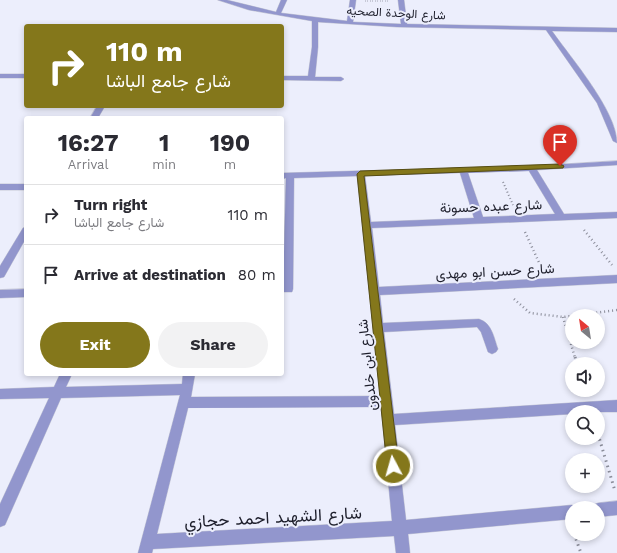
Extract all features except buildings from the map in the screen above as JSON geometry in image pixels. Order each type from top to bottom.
[{"type":"street","name":"شارع الوحدة الصحيه","points":[[221,0],[254,9],[315,19],[350,22],[404,26],[617,30]]},
{"type":"street","points":[[278,13],[284,0]]},
{"type":"street","points":[[350,22],[353,0]]},
{"type":"street","points":[[401,1],[404,26]]},
{"type":"street","points":[[311,78],[315,47],[315,19]]},
{"type":"street","points":[[548,29],[600,103],[617,142]]},
{"type":"street","points":[[0,76],[24,76]]},
{"type":"street","points":[[284,78],[341,79]]},
{"type":"street","points":[[288,290],[286,176],[532,168],[617,163]]},
{"type":"street","points":[[532,168],[561,218]]},
{"type":"street","points":[[463,170],[480,221]]},
{"type":"street","name":"شارع ابن خلدون","points":[[360,174],[403,553]]},
{"type":"street","points":[[0,187],[24,187]]},
{"type":"street","name":"شارع عبده حسونة","points":[[366,225],[617,215]]},
{"type":"street","points":[[0,274],[24,233]]},
{"type":"street","name":"شارع حسن ابو مهدى","points":[[374,291],[617,279]]},
{"type":"street","points":[[0,294],[24,293]]},
{"type":"street","points":[[378,328],[479,323],[486,330],[492,349]]},
{"type":"street","points":[[0,520],[65,376]]},
{"type":"street","points":[[146,548],[189,376]]},
{"type":"street","points":[[0,394],[186,389]]},
{"type":"street","points":[[183,403],[386,401]]},
{"type":"street","points":[[388,420],[617,406]]},
{"type":"street","points":[[605,509],[617,508]]},
{"type":"street","name":"شارع الشهيد احمد حجازي","points":[[146,548],[400,528],[565,513]]},
{"type":"path","points":[[353,0],[401,1]]},
{"type":"path","points":[[574,217],[612,265]]},
{"type":"path","points":[[499,285],[530,313],[563,317],[617,310]]},
{"type":"path","points":[[563,317],[575,357]]},
{"type":"path","points":[[601,445],[617,497]]},
{"type":"path","points":[[577,541],[581,553]]},
{"type":"route","points":[[393,466],[360,174],[560,166]]}]
